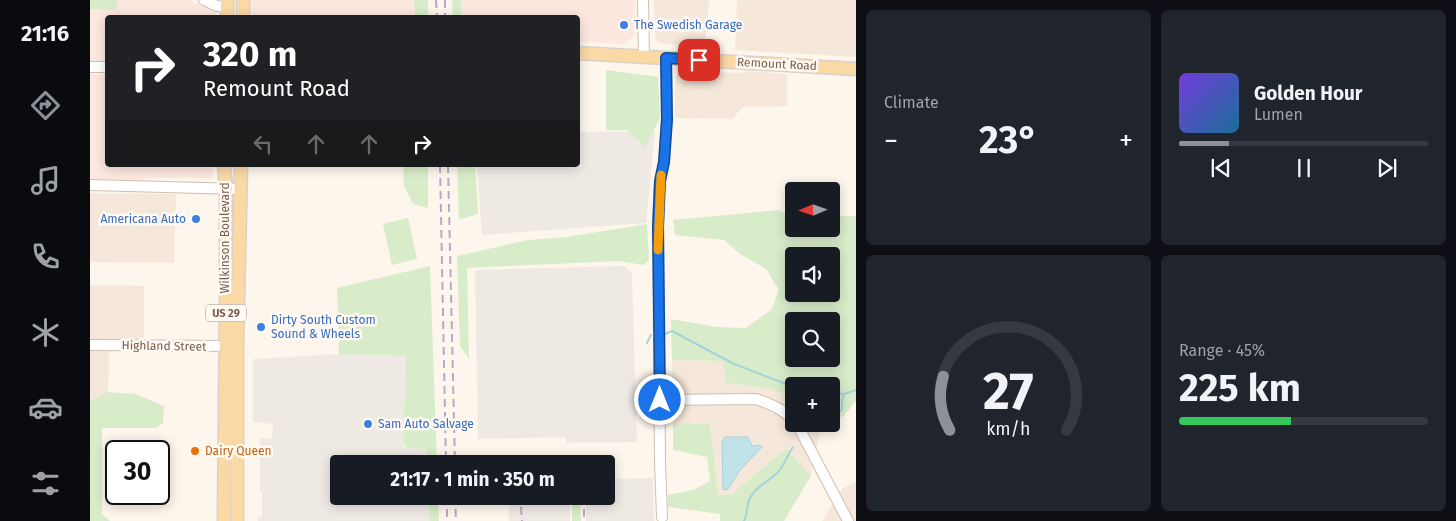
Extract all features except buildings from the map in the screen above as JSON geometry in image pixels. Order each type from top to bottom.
[{"type":"main road","points":[[243,15],[244,0]]},
{"type":"main road","name":"Remount Road","points":[[580,54],[856,69]]},
{"type":"main road","name":"Wilkinson Boulevard","points":[[225,167],[232,189]]},
{"type":"main road","name":"Wilkinson Boulevard","points":[[227,521],[232,189],[239,167]]},
{"type":"street","points":[[204,0],[216,6],[227,8]]},
{"type":"street","points":[[643,0],[644,57]]},
{"type":"street","points":[[662,517],[658,227],[660,181],[664,162],[667,119],[666,58]]},
{"type":"street","points":[[90,67],[105,67]]},
{"type":"street","points":[[90,184],[232,189]]},
{"type":"street","name":"Highland Street","points":[[90,345],[231,346]]},
{"type":"street","points":[[660,400],[756,399],[771,404],[785,412]]},
{"type":"street","points":[[801,432],[848,521]]},
{"type":"shaded area","points":[[118,0],[190,0],[216,13],[216,15],[105,15],[105,62],[90,61],[90,9],[114,10],[118,6]]},
{"type":"shaded area","points":[[251,0],[414,0],[415,15],[251,15]]},
{"type":"shaded area","points":[[461,0],[635,0],[635,34],[625,44],[580,42],[580,15],[461,15]]},
{"type":"shaded area","points":[[654,0],[709,0],[705,48],[657,41]]},
{"type":"shaded area","points":[[737,0],[856,0],[856,57],[735,50]]},
{"type":"shaded area","points":[[678,71],[740,73],[747,71],[787,74],[787,106],[743,107],[732,119],[675,118],[675,83]]},
{"type":"shaded area","points":[[90,74],[105,75],[105,167],[212,167],[213,177],[156,178],[144,179],[144,181],[90,181]]},
{"type":"shaded area","points":[[655,131],[646,223],[482,235],[477,167],[580,167],[580,132]]},
{"type":"shaded area","points":[[90,193],[176,194],[174,263],[90,262]]},
{"type":"shaded area","points":[[624,266],[632,273],[637,442],[566,443],[566,437],[478,439],[475,270]]},
{"type":"shaded area","points":[[90,285],[144,286],[144,351],[109,351],[108,409],[90,409]]},
{"type":"shaded area","points":[[339,354],[406,356],[403,445],[409,448],[427,449],[427,455],[330,455],[330,505],[428,505],[429,521],[258,521],[258,517],[262,517],[260,438],[272,439],[273,424],[253,422],[253,359]]},
{"type":"shaded area","points":[[672,360],[723,361],[727,383],[773,389],[785,394],[785,432],[820,432],[811,476],[786,448],[732,494],[718,495],[710,424],[673,423]]},
{"type":"shaded area","points":[[653,478],[654,521],[586,521],[586,505],[615,505],[615,479]]},
{"type":"shaded area","points":[[856,481],[856,521],[822,521],[842,489]]},
{"type":"shaded area","points":[[509,505],[570,505],[570,521],[509,521]]},
{"type":"green space","points":[[90,0],[118,0],[118,6],[114,10],[90,9]]},
{"type":"green space","points":[[414,0],[428,0],[428,15],[415,15]]},
{"type":"green space","points":[[452,0],[461,0],[461,15],[453,15]]},
{"type":"green space","points":[[606,70],[658,77],[660,118],[645,147],[627,130],[606,130]]},
{"type":"green space","points":[[403,167],[428,167],[428,208],[413,204],[404,186]]},
{"type":"green space","points":[[457,167],[475,167],[478,214],[459,220]]},
{"type":"green space","points":[[779,210],[785,214],[785,238],[840,238],[840,216],[856,216],[856,401],[843,417],[840,416],[840,377],[785,377],[785,394],[773,389],[726,383],[723,361],[672,360],[671,319],[716,327],[746,328],[771,310],[779,290],[766,269],[740,254],[724,240],[675,235],[673,220]]},
{"type":"green space","points":[[408,218],[417,259],[392,265],[383,224]]},
{"type":"green space","points":[[647,224],[649,260],[644,265],[619,261],[467,268],[469,359],[460,346],[457,256],[528,240],[567,237]]},
{"type":"green space","points":[[430,266],[437,455],[427,455],[427,449],[408,448],[403,443],[406,356],[339,354],[337,288]]},
{"type":"green space","points":[[105,392],[136,394],[164,406],[163,423],[156,428],[102,428],[102,514],[110,521],[90,521],[90,402]]},
{"type":"green space","points":[[673,423],[710,424],[718,495],[732,494],[786,448],[811,476],[784,521],[720,521],[720,514],[668,507],[668,495],[693,490],[710,481],[707,457],[673,450]]},
{"type":"green space","points":[[428,505],[438,505],[439,521],[429,521]]},
{"type":"green space","points":[[572,505],[580,505],[581,521],[572,521]]},
{"type":"water","points":[[725,437],[748,437],[752,446],[759,445],[762,447],[740,470],[728,489],[723,490],[722,441]]},
{"type":"waterway","points":[[665,334],[672,331],[734,364],[785,384]]},
{"type":"waterway","points":[[647,343],[651,335]]},
{"type":"waterway","points":[[840,393],[856,390]]},
{"type":"waterway","points":[[840,411],[842,410],[844,394]]},
{"type":"waterway","points":[[744,521],[749,501],[753,494],[779,471],[793,447]]},
{"type":"railway","points":[[436,0],[437,15]]},
{"type":"railway","points":[[445,0],[445,15]]},
{"type":"railway","points":[[440,167],[446,455]]},
{"type":"railway","points":[[448,167],[455,455]]},
{"type":"railway","points":[[447,505],[447,521]]},
{"type":"railway","points":[[455,505],[456,521]]},
{"type":"railway","points":[[584,505],[584,521]]},
{"type":"railway","points":[[521,507],[522,521]]},
{"type":"slow traffic","points":[[658,250],[661,175]]},
{"type":"place","name":"The Swedish Garage","points":[[624,25]]},
{"type":"place","name":"Americana Auto","points":[[196,219]]},
{"type":"place","name":"Dirty South Custom Sound & Wheels","points":[[261,327]]},
{"type":"place","name":"Sam Auto Salvage","points":[[368,424]]},
{"type":"place","name":"Dairy Queen","points":[[195,451]]},
{"type":"route","points":[[660,400],[658,227],[660,181],[664,162],[667,119],[666,58],[699,60]]}]
